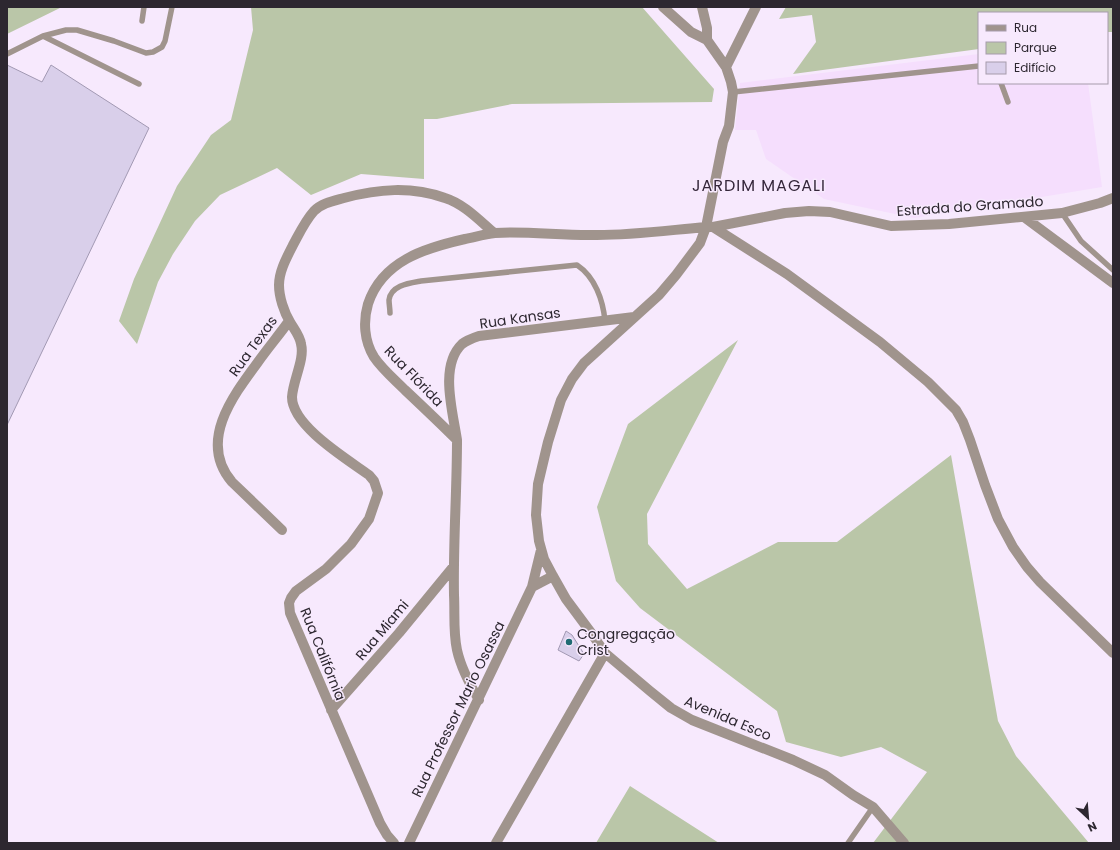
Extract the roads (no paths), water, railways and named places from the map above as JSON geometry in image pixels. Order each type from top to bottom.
[{"type":"street","points":[[541,548],[536,515],[538,484],[548,442],[561,400],[572,379],[584,363],[659,295],[688,260],[709,227],[723,142],[729,126],[733,92],[731,82],[726,67],[707,40],[691,32],[663,7]]},
{"type":"street","points":[[702,7],[707,28],[707,40]]},
{"type":"street","points":[[726,67],[756,7]]},
{"type":"street","name":"Rua Texas","points":[[282,530],[226,475],[220,460],[218,446],[220,426],[229,404],[243,382],[289,321],[281,299],[279,285],[280,274],[289,252],[300,232],[314,212],[323,204],[367,192],[400,189],[422,191],[446,198],[468,210],[494,233]]},
{"type":"street","name":"Estrada do Gramado","points":[[709,227],[785,213],[808,211],[830,212],[890,226],[949,224],[1062,213],[1113,198]]},
{"type":"street","points":[[1024,217],[1113,283]]},
{"type":"street","points":[[709,227],[787,274],[880,342],[928,382],[956,410],[963,422],[970,440],[998,519],[1013,547],[1040,582],[1113,653]]},
{"type":"street","name":"Rua Flórida","points":[[457,440],[385,371],[374,357],[368,346],[365,314],[372,294],[380,280],[391,268],[402,261],[449,243],[494,233],[597,235],[709,227]]},
{"type":"street","name":"Rua Kansas","points":[[457,440],[449,389],[449,373],[456,352],[462,344],[479,336],[634,318]]},
{"type":"street","name":"Rua Califórnia","points":[[289,321],[302,345],[301,357],[295,377],[292,398],[296,412],[304,425],[325,443],[368,475],[374,481],[378,492],[369,519],[351,544],[326,569],[296,591],[289,603],[290,613],[380,823],[386,835],[394,843]]},
{"type":"street","points":[[457,440],[454,566],[455,631],[457,650],[463,669],[479,700]]},
{"type":"street","name":"Avenida Esco","points":[[541,548],[547,566],[566,599],[605,652],[671,708],[692,720],[793,760],[825,775],[873,807],[904,843]]},
{"type":"street","name":"Rua Professor Mario Osassa","points":[[409,843],[532,587],[541,548]]},
{"type":"street","name":"Rua Miami","points":[[331,710],[399,633],[454,566]]},
{"type":"street","points":[[532,587],[552,576]]},
{"type":"street","points":[[496,843],[605,652]]},
{"type":"lane","points":[[142,21],[144,7]]},
{"type":"lane","points":[[7,54],[43,36],[66,30],[77,30],[114,41],[146,53],[153,52],[162,47],[165,41],[172,7]]},
{"type":"lane","points":[[43,36],[139,84]]},
{"type":"lane","points":[[733,92],[978,66]]},
{"type":"lane","points":[[1001,84],[1008,102]]},
{"type":"lane","points":[[1062,213],[1081,241],[1113,270]]},
{"type":"lane","points":[[390,313],[389,298],[402,284],[421,280],[577,265],[585,271],[599,291],[605,321]]},
{"type":"lane","points":[[848,843],[873,807]]},
{"type":"place","name":"Congregação Crist","points":[[569,642]]},
{"type":"district","name":"JARDIM MAGALI","points":[[759,185]]}]
